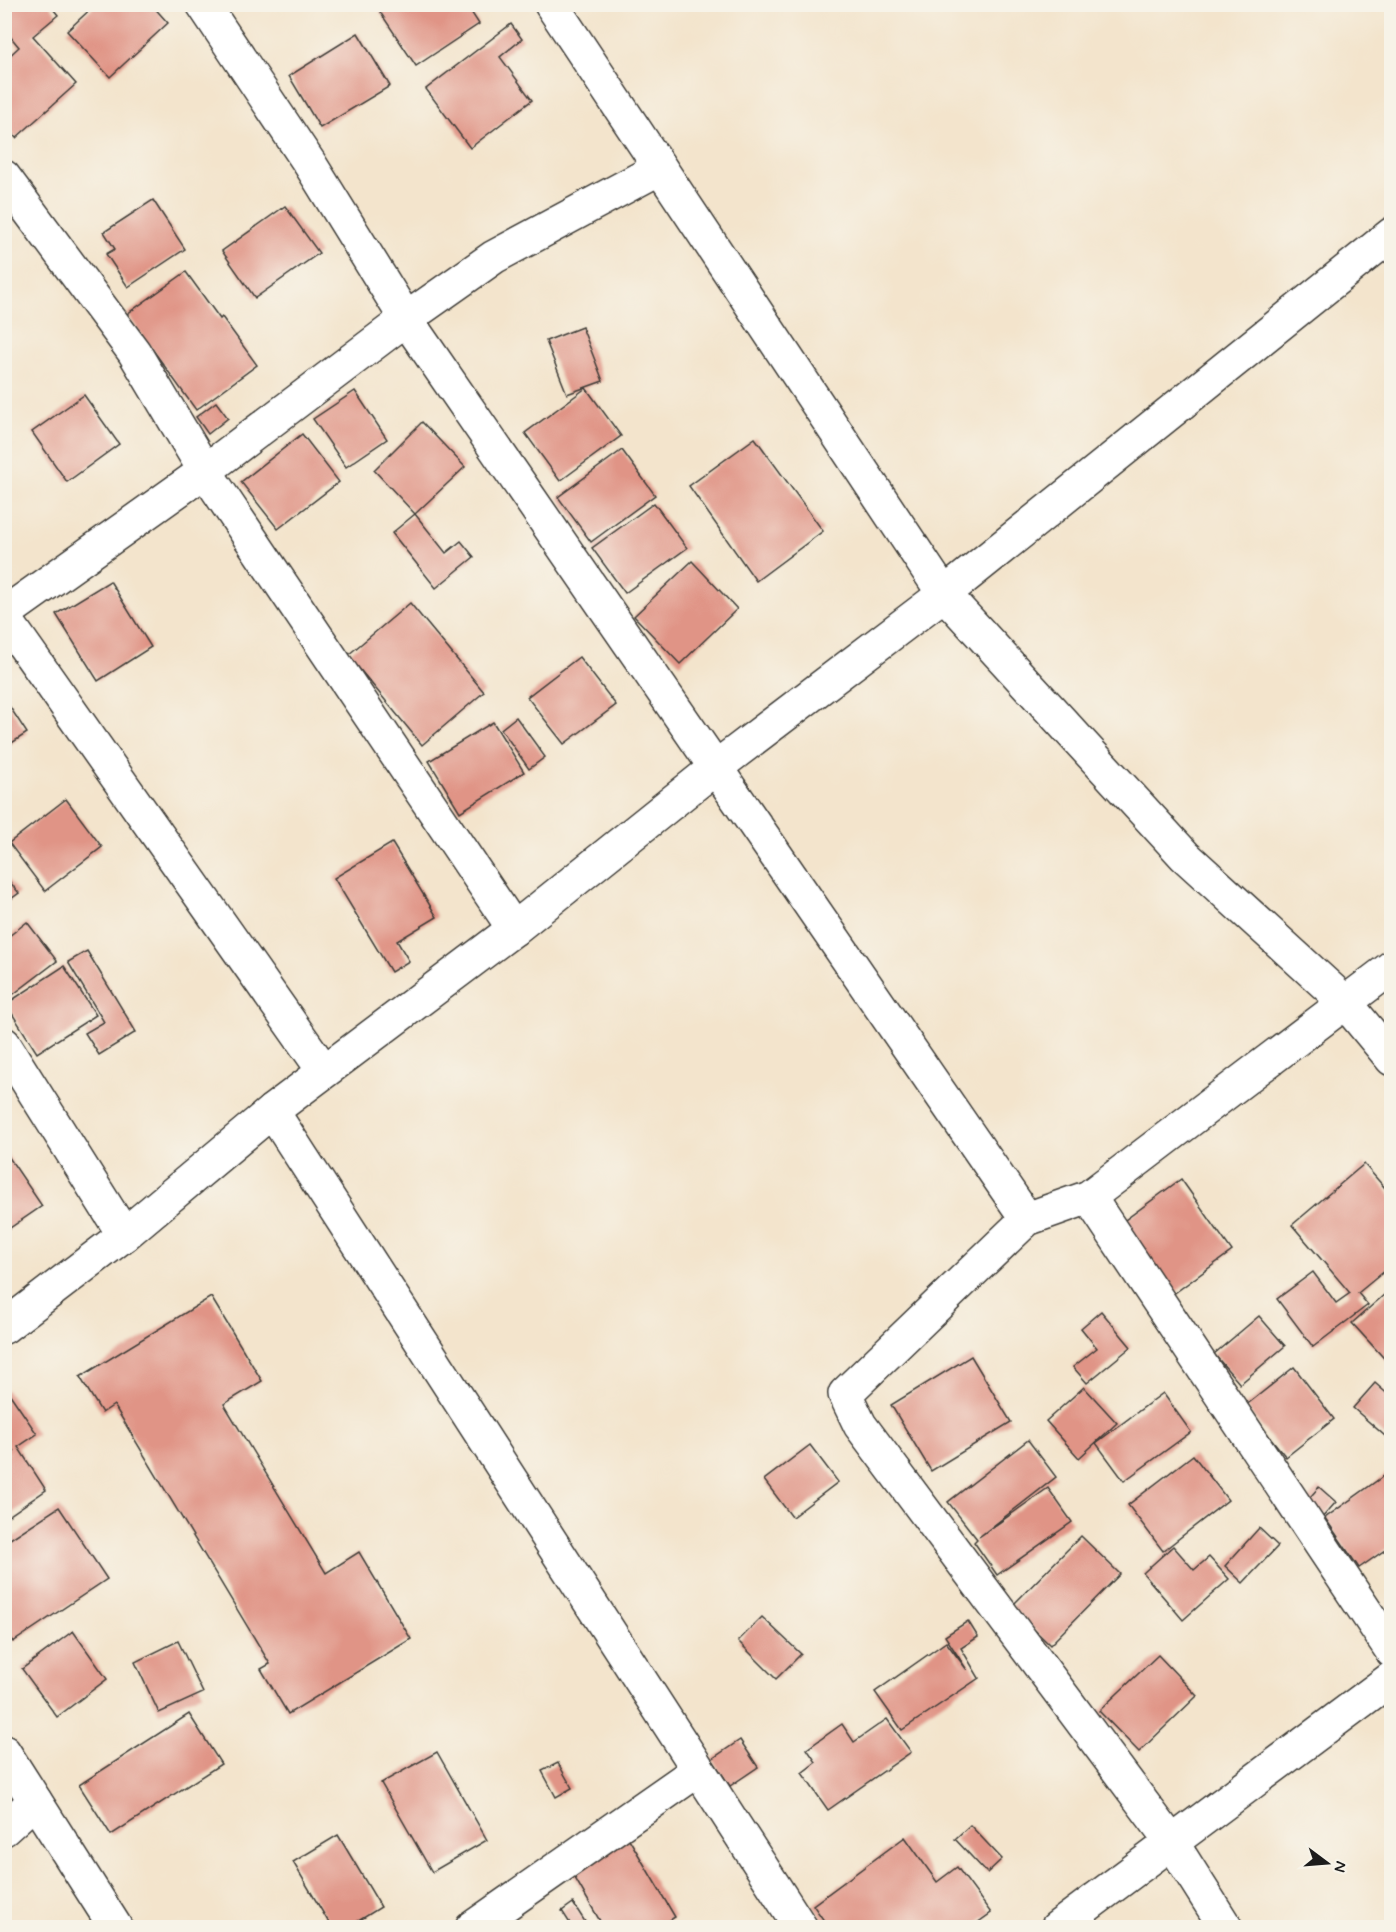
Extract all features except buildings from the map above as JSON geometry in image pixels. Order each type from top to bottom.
[{"type":"street","points":[[203,4],[310,164],[406,319],[1027,1219]]},
{"type":"street","points":[[551,4],[944,594],[1185,856],[1344,1001],[1392,1059]]},
{"type":"street","points":[[324,1071],[4,615],[205,471],[406,319],[494,257],[660,168]]},
{"type":"street","points":[[4,177],[134,352],[205,471],[514,929]]},
{"type":"street","points":[[4,1328],[124,1235],[272,1111],[514,929],[715,768],[944,594],[1392,234]]},
{"type":"street","points":[[1226,1928],[1171,1841],[860,1425],[845,1394],[1027,1219],[1089,1197],[1344,1001],[1392,967]]},
{"type":"street","points":[[4,1044],[124,1235]]},
{"type":"street","points":[[272,1111],[801,1928]]},
{"type":"street","points":[[1089,1197],[1392,1651]]},
{"type":"street","points":[[1057,1928],[1392,1678]]},
{"type":"street","points":[[4,1752],[116,1928]]},
{"type":"street","points":[[472,1928],[698,1770]]},
{"type":"street","points":[[4,1829],[35,1801]]}]
